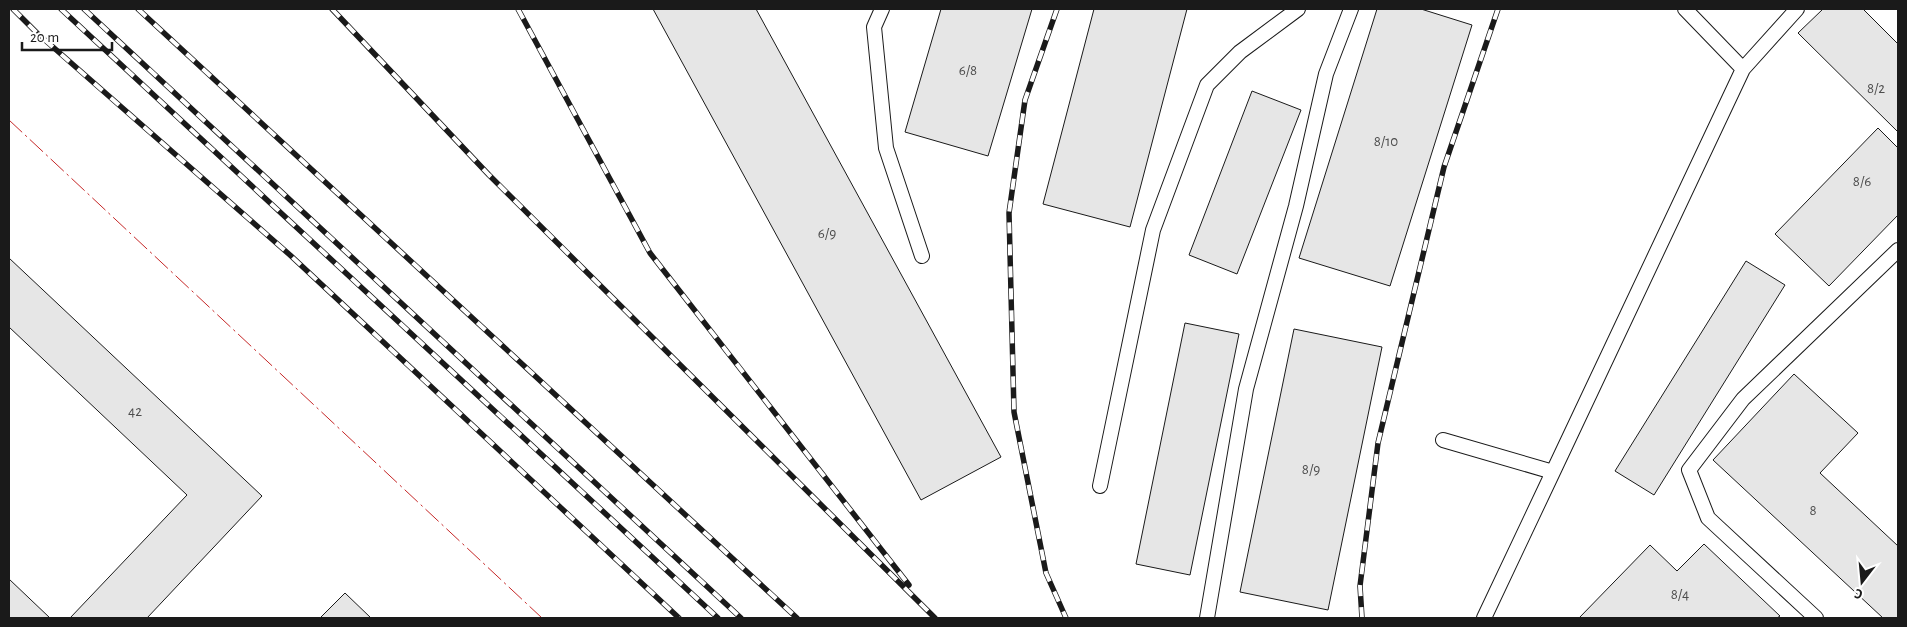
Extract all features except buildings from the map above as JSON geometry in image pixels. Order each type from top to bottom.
[{"type":"lane","points":[[882,9],[874,28],[886,148],[922,256]]},
{"type":"lane","points":[[1100,486],[1153,230],[1207,85],[1240,52],[1298,9]]},
{"type":"lane","points":[[1207,618],[1246,389],[1296,206],[1326,74],[1351,9]]},
{"type":"lane","points":[[1685,9],[1743,69]]},
{"type":"lane","points":[[1484,618],[1743,69],[1797,9]]},
{"type":"lane","points":[[1816,618],[1708,518],[1689,470],[1743,399],[1898,250]]},
{"type":"lane","points":[[1443,440],[1553,472]]},
{"type":"railway","points":[[13,9],[37,33],[290,255],[679,618]]},
{"type":"railway","points":[[61,9],[718,618]]},
{"type":"railway","points":[[84,9],[741,618]]},
{"type":"railway","points":[[138,9],[797,618]]},
{"type":"railway","points":[[332,9],[489,175],[935,618]]},
{"type":"railway","points":[[518,9],[650,253],[909,585]]},
{"type":"railway","points":[[1057,9],[1025,100],[1009,213],[1014,412],[1046,573],[1066,618]]},
{"type":"railway","points":[[1362,618],[1360,586],[1378,443],[1444,167],[1498,9]]},
{"type":"power","points":[[9,120],[542,618]]}]
